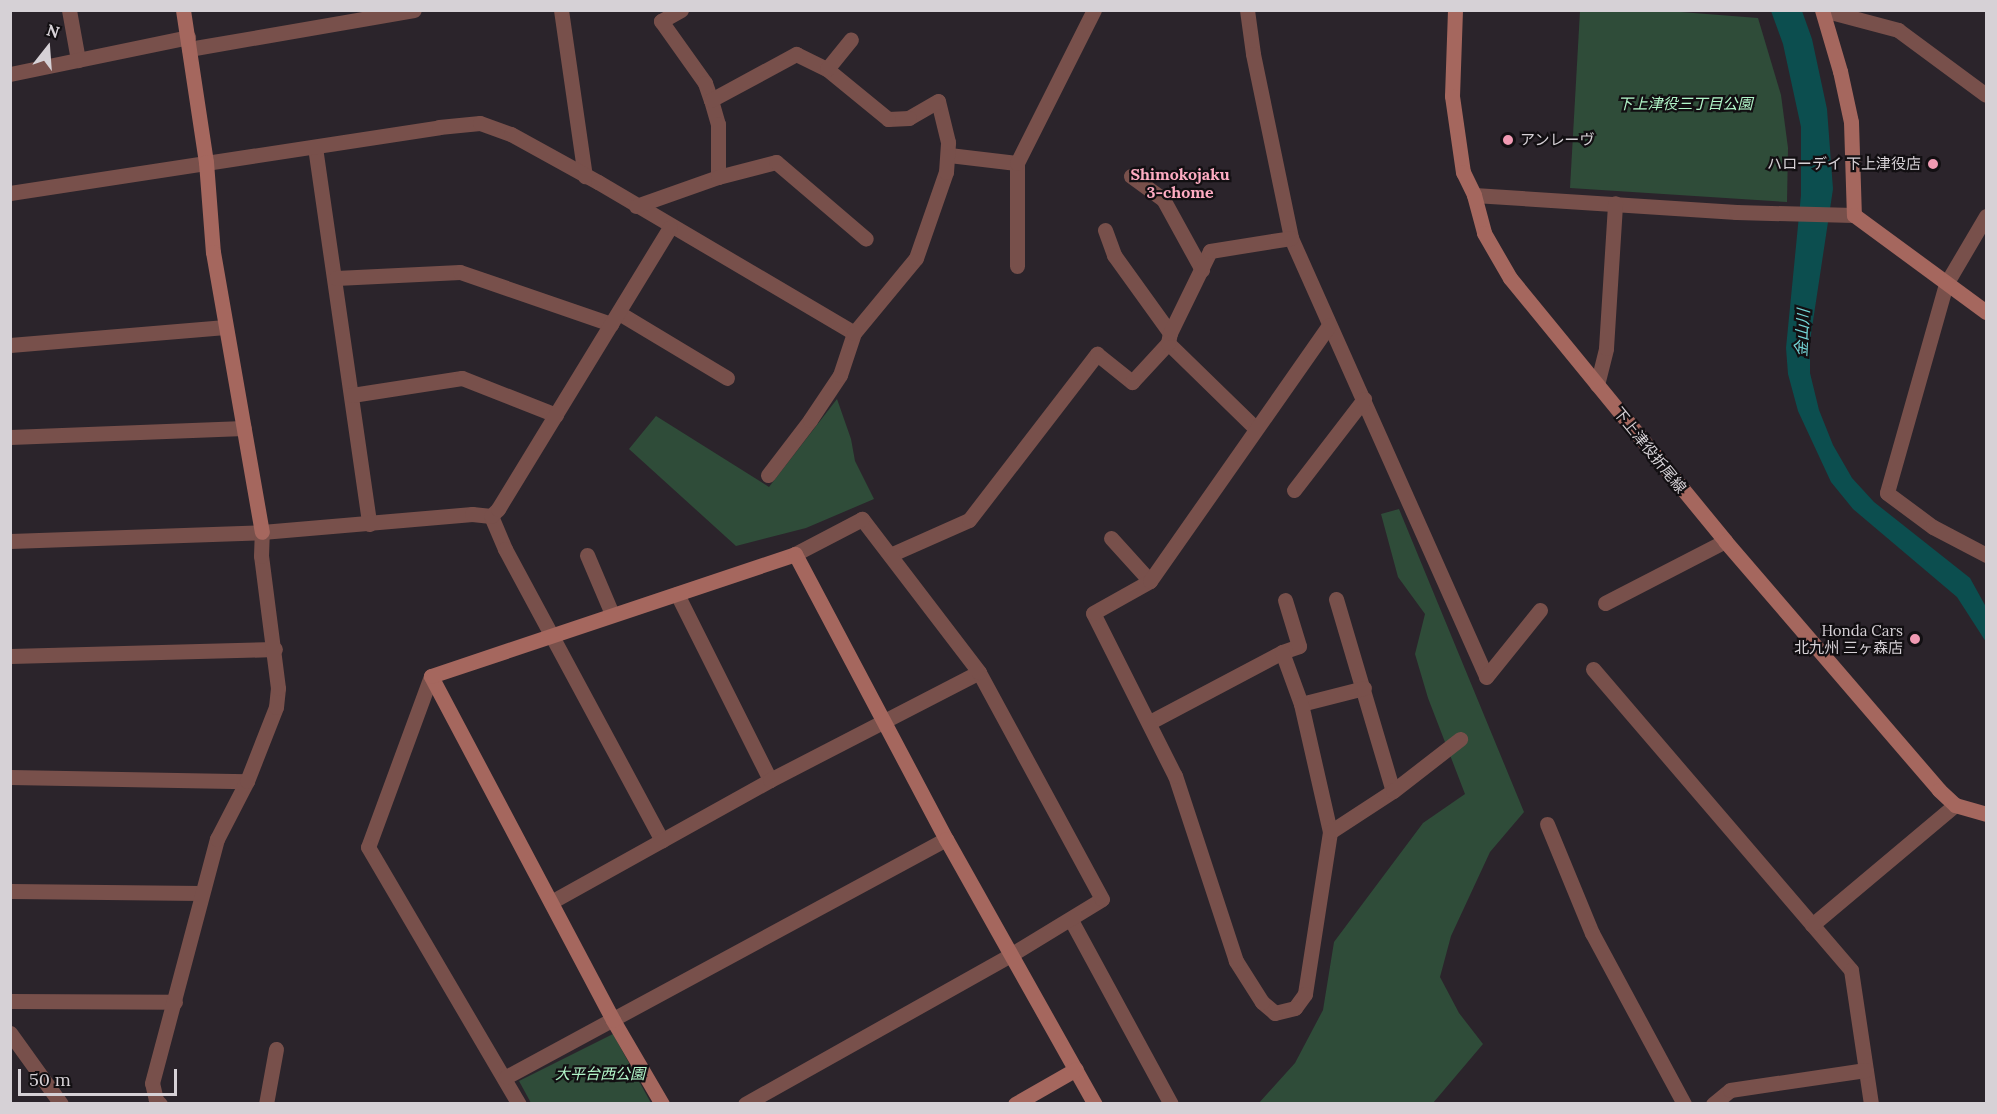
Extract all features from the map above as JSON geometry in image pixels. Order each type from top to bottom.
[{"type":"street","points":[[69,10],[78,60]]},
{"type":"street","points":[[153,1102],[152,1083],[217,839],[247,781],[276,707],[278,688],[275,649],[261,556],[262,532],[213,252],[206,162],[183,10]]},
{"type":"street","points":[[10,75],[78,60],[414,10]]},
{"type":"street","points":[[561,10],[585,176]]},
{"type":"street","points":[[681,10],[661,21],[705,83],[718,124],[718,177]]},
{"type":"street","points":[[1017,266],[1017,163],[1094,10]]},
{"type":"street","points":[[1247,10],[1253,54],[1291,238],[1485,677],[1540,610]]},
{"type":"street","name":"下上津役折尾線","points":[[1455,10],[1451,80],[1456,134],[1463,172],[1474,195],[1484,233],[1510,278],[1725,541],[1939,790],[1955,805],[1986,814]]},
{"type":"street","points":[[1822,10],[1898,30],[1986,95]]},
{"type":"street","points":[[1822,10],[1840,71],[1851,122],[1854,215]]},
{"type":"street","points":[[827,69],[851,39]]},
{"type":"street","points":[[711,100],[796,54],[827,69],[888,119],[909,118],[938,101],[949,155],[946,172],[916,258],[854,333],[840,375],[768,475]]},
{"type":"street","points":[[10,193],[439,127],[480,123],[511,134],[670,227],[694,237],[854,333]]},
{"type":"street","points":[[315,147],[336,278],[369,524]]},
{"type":"street","points":[[949,155],[1017,163]]},
{"type":"street","points":[[636,206],[718,177],[776,162],[866,239]]},
{"type":"street","points":[[1131,176],[1163,199],[1202,270]]},
{"type":"street","points":[[1474,195],[1854,215],[1986,312]]},
{"type":"street","points":[[1597,385],[1606,348],[1615,203]]},
{"type":"street","points":[[1986,216],[1946,284],[1887,493],[1933,527],[1986,555]]},
{"type":"street","points":[[491,516],[498,509],[670,227]]},
{"type":"street","points":[[1106,230],[1114,255],[1169,338],[1255,428]]},
{"type":"street","points":[[890,555],[969,520],[1096,354],[1132,382],[1169,338],[1210,251],[1291,238]]},
{"type":"street","points":[[336,278],[460,272],[615,319],[728,378]]},
{"type":"street","points":[[1282,652],[1301,704],[1330,832],[1305,994],[1295,1008],[1275,1013],[1262,1002],[1236,961],[1175,776],[1150,722],[1093,613],[1150,582],[1255,428],[1329,325]]},
{"type":"street","points":[[10,345],[225,327]]},
{"type":"street","points":[[352,395],[462,378],[556,415]]},
{"type":"street","points":[[1294,490],[1364,399]]},
{"type":"street","points":[[10,437],[244,428]]},
{"type":"street","points":[[10,541],[262,532],[472,514],[491,516]]},
{"type":"street","points":[[491,516],[551,634],[662,840]]},
{"type":"street","points":[[431,676],[795,554],[862,519],[979,672],[1102,899],[1012,954],[745,1104]]},
{"type":"street","points":[[1112,538],[1150,582]]},
{"type":"street","points":[[1605,603],[1725,541]]},
{"type":"street","points":[[795,554],[882,722],[1095,1104]]},
{"type":"street","points":[[587,555],[612,614]]},
{"type":"street","points":[[677,594],[770,780]]},
{"type":"street","points":[[1336,599],[1393,791]]},
{"type":"street","points":[[1150,722],[1282,652],[1299,646],[1285,600]]},
{"type":"street","points":[[10,656],[275,649]]},
{"type":"street","points":[[1593,669],[1851,970],[1871,1104]]},
{"type":"street","points":[[551,902],[770,780],[979,672]]},
{"type":"street","points":[[431,676],[613,1020],[662,1104]]},
{"type":"street","points":[[431,676],[368,847],[506,1077],[519,1104]]},
{"type":"street","points":[[1301,704],[1364,688]]},
{"type":"street","points":[[1330,832],[1393,791],[1461,739]]},
{"type":"street","points":[[10,777],[247,781]]},
{"type":"street","points":[[1812,925],[1955,805]]},
{"type":"street","points":[[1547,824],[1592,933],[1684,1104]]},
{"type":"street","points":[[506,1077],[946,839]]},
{"type":"street","points":[[10,891],[202,893]]},
{"type":"street","points":[[1071,920],[1171,1104]]},
{"type":"street","points":[[10,1001],[175,1002]]},
{"type":"street","points":[[10,1033],[61,1104]]},
{"type":"street","points":[[266,1104],[276,1049]]},
{"type":"street","points":[[1015,1104],[1076,1070]]},
{"type":"street","points":[[1713,1104],[1731,1090],[1866,1070]]},
{"type":"green space","name":"下上津役三丁目公園","points":[[1580,11],[1668,11],[1758,18],[1781,95],[1788,148],[1787,202],[1570,188]]},
{"type":"green space","points":[[837,399],[851,439],[855,461],[874,499],[806,528],[736,546],[629,449],[656,416],[769,487]]},
{"type":"green space","points":[[1399,509],[1524,812],[1490,852],[1451,936],[1440,977],[1459,1013],[1483,1044],[1433,1103],[1258,1104],[1295,1063],[1323,1010],[1334,942],[1423,823],[1465,794],[1428,698],[1415,654],[1425,614],[1398,577],[1381,514]]},
{"type":"green space","name":"大平台西公園","points":[[613,1034],[651,1103],[531,1103],[519,1081]]},
{"type":"water","name":"金山川","points":[[1771,11],[1802,11],[1812,39],[1827,109],[1833,189],[1810,341],[1810,373],[1819,410],[1833,445],[1852,478],[1874,502],[1970,578],[1986,607],[1986,642],[1957,597],[1853,509],[1831,482],[1798,411],[1788,374],[1786,348],[1801,195],[1801,127],[1783,44]]},
{"type":"place","name":"アンレーヴ","points":[[1508,140]]},
{"type":"place","name":"ハローデイ 下上津役店","points":[[1933,164]]},
{"type":"place","name":"Honda Cars 北九州 三ヶ森店","points":[[1915,639]]},
{"type":"district","name":"Shimokojaku 3-chome","points":[[1180,183]]}]
